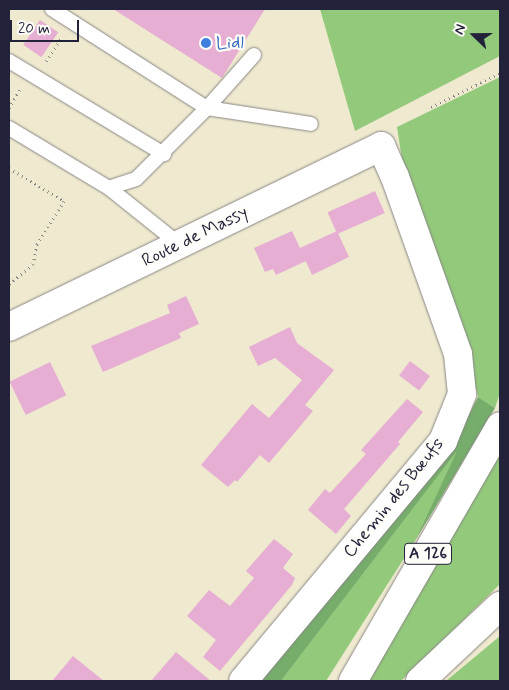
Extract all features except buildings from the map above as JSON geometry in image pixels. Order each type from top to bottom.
[{"type":"main road","name":"Route de Massy","points":[[9,327],[382,146]]},
{"type":"main road","name":"Chemin des Bœufs","points":[[243,681],[443,442],[462,394],[458,354],[396,177],[382,146]]},
{"type":"main road","name":"A 126","points":[[353,681],[500,426]]},
{"type":"main road","points":[[420,681],[500,606]]},
{"type":"lane","points":[[52,9],[207,108],[311,124]]},
{"type":"lane","points":[[109,188],[136,180],[164,154],[254,55]]},
{"type":"lane","points":[[9,61],[164,154]]},
{"type":"lane","points":[[9,128],[109,188],[179,244]]},
{"type":"path","points":[[431,107],[500,73]]},
{"type":"path","points":[[9,168],[64,201],[38,244],[33,264],[9,284]]},
{"type":"green space","points":[[320,9],[500,9],[500,56],[355,131]]},
{"type":"green space","points":[[500,77],[500,393],[495,408],[478,397],[462,329],[403,166],[397,127]]},
{"type":"green space","points":[[478,397],[495,408],[415,541],[457,451],[281,681],[261,681],[460,432]]},
{"type":"green space","points":[[500,444],[500,584],[401,681],[367,681]]},
{"type":"green space","points":[[459,448],[415,541],[326,681],[281,681]]},
{"type":"green space","points":[[500,636],[500,681],[446,681]]},
{"type":"place","name":"Lidl","points":[[206,43]]}]
